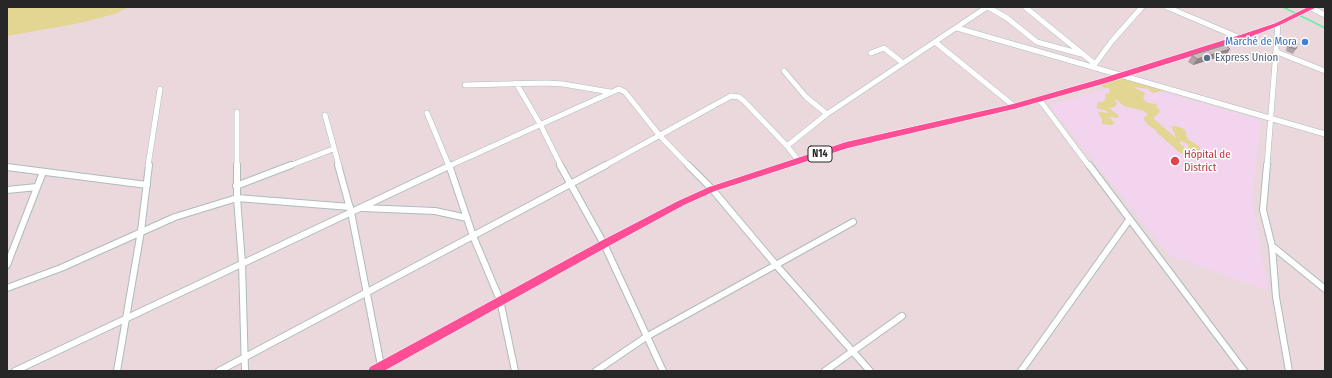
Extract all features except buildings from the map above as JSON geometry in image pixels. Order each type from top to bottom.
[{"type":"highway","name":"N14","points":[[374,371],[382,368],[500,300],[604,244],[712,189],[846,145],[1014,106],[1119,76],[1240,38],[1278,24],[1312,8]]},
{"type":"street","points":[[977,7],[982,10]]},
{"type":"street","points":[[787,146],[827,114],[988,7],[1007,18],[1037,42],[1081,54]]},
{"type":"street","points":[[1025,7],[1095,66]]},
{"type":"street","points":[[1095,66],[1112,41],[1142,7]]},
{"type":"street","points":[[1166,7],[1240,38]]},
{"type":"street","points":[[1312,8],[1325,15]]},
{"type":"street","points":[[1278,24],[1277,52],[1263,210],[1272,246],[1276,297],[1289,371]]},
{"type":"street","points":[[957,28],[1095,66],[1119,76],[1325,134]]},
{"type":"street","points":[[935,42],[1014,106]]},
{"type":"street","points":[[871,53],[884,48],[903,64]]},
{"type":"street","points":[[1277,52],[1325,71]]},
{"type":"street","points":[[784,71],[806,97],[827,114]]},
{"type":"street","points":[[516,83],[540,124],[570,184],[604,244],[663,371]]},
{"type":"street","points":[[466,85],[516,83],[563,84],[610,92]]},
{"type":"street","points":[[117,371],[141,231],[152,134],[160,89]]},
{"type":"street","points":[[16,371],[350,210],[359,208],[610,92],[619,90],[625,92],[660,136],[712,189],[776,265],[870,371]]},
{"type":"street","points":[[219,371],[474,236],[731,96],[736,96],[744,101],[787,146],[798,160]]},
{"type":"street","points":[[1039,99],[1244,371]]},
{"type":"street","points":[[237,112],[236,186],[242,263],[245,371]]},
{"type":"street","points":[[427,113],[449,166],[467,218],[500,300],[515,371]]},
{"type":"street","points":[[325,115],[350,210],[382,368]]},
{"type":"street","points":[[236,186],[334,149]]},
{"type":"street","points":[[7,167],[147,185]]},
{"type":"street","points":[[7,265],[43,172]]},
{"type":"street","points":[[7,190],[38,187]]},
{"type":"street","points":[[7,288],[61,268],[141,231],[197,210],[237,198],[350,210]]},
{"type":"street","points":[[359,208],[430,210],[467,218]]},
{"type":"street","points":[[1021,371],[1129,220]]},
{"type":"street","points":[[596,371],[646,337],[853,222]]},
{"type":"street","points":[[1272,246],[1325,289]]},
{"type":"street","points":[[825,371],[902,316]]},
{"type":"shaded area","points":[[7,7],[129,7],[115,14],[75,24],[7,36]]},
{"type":"shaded area","points":[[1116,76],[1163,90],[1154,93],[1149,89],[1133,87],[1145,93],[1143,99],[1148,103],[1157,104],[1156,107],[1160,112],[1154,117],[1154,119],[1176,138],[1171,127],[1176,126],[1182,128],[1186,131],[1188,139],[1200,147],[1200,150],[1195,153],[1190,151],[1188,144],[1181,141],[1179,143],[1186,151],[1183,154],[1179,152],[1157,133],[1157,131],[1148,125],[1143,118],[1148,115],[1144,111],[1124,106],[1117,100],[1114,100],[1117,103],[1115,107],[1109,108],[1119,116],[1118,118],[1109,117],[1114,122],[1113,125],[1102,124],[1102,119],[1098,113],[1109,113],[1097,108],[1097,104],[1098,102],[1103,102],[1106,98],[1105,94],[1110,93],[1109,88],[1104,88],[1099,83]]},
{"type":"shaded area","name":"Hôpital de District","points":[[1130,83],[1261,120],[1252,201],[1268,291],[1169,255],[1049,105]]},
{"type":"waterway","points":[[1283,7],[1325,28]]},
{"type":"place","name":"Marché de Mora","points":[[1305,42]]},
{"type":"place","name":"Express Union","points":[[1207,58]]},
{"type":"place","name":"Hôpital de District","points":[[1175,161]]}]
